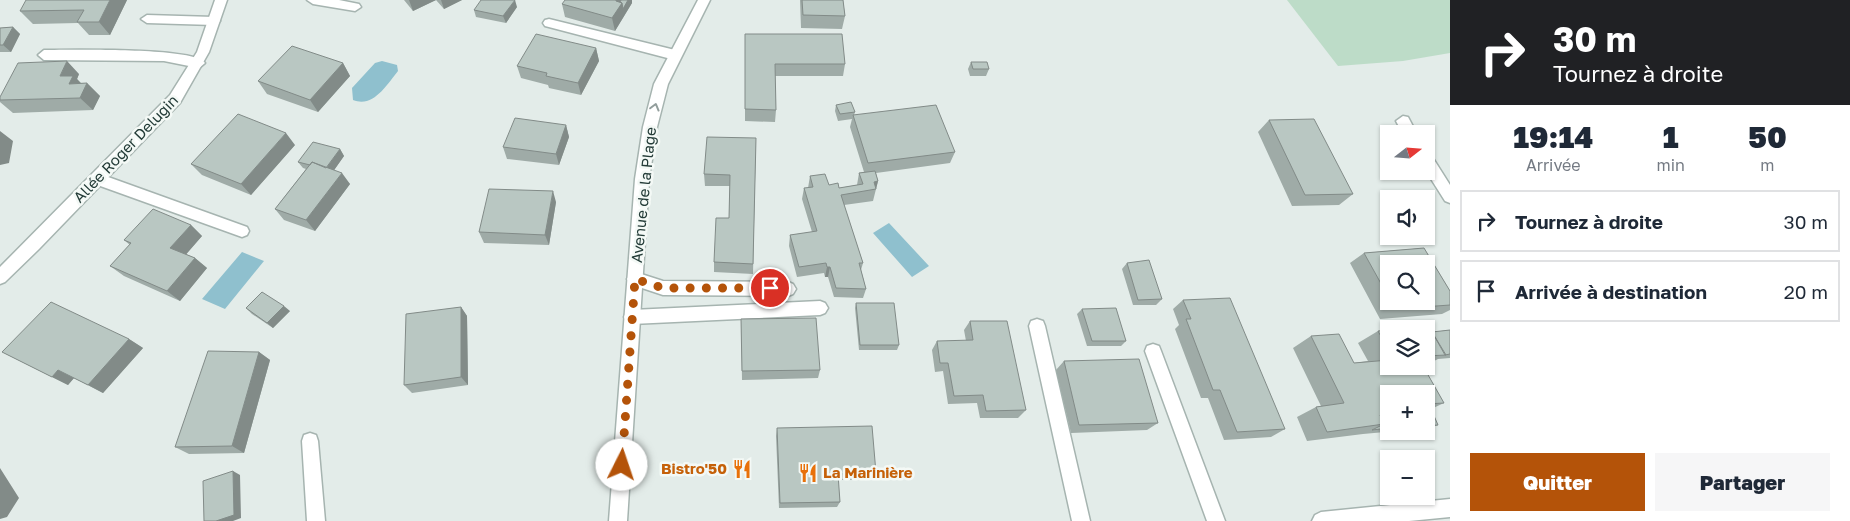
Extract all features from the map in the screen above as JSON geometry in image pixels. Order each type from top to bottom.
[{"type":"street","name":"Allée Roger Delugin","points":[[0,277],[174,99],[193,75],[221,0]]},
{"type":"street","points":[[313,0],[355,7]]},
{"type":"street","name":"Avenue de la Plage","points":[[618,521],[642,179],[650,127],[661,84],[704,0]]},
{"type":"street","points":[[147,19],[214,21]]},
{"type":"street","points":[[549,24],[675,55]]},
{"type":"street","points":[[44,55],[164,56],[198,63]]},
{"type":"street","points":[[1403,121],[1405,125]]},
{"type":"street","points":[[1435,173],[1450,197]]},
{"type":"street","points":[[97,179],[242,231]]},
{"type":"street","points":[[635,279],[663,288],[788,288]]},
{"type":"street","points":[[632,317],[820,308]]},
{"type":"street","points":[[1037,326],[1081,521]]},
{"type":"street","points":[[1153,351],[1216,521]]},
{"type":"street","points":[[310,441],[316,521]]},
{"type":"street","points":[[1321,521],[1450,508]]},
{"type":"green space","points":[[1287,0],[1450,0],[1450,53],[1403,61],[1338,66]]},
{"type":"water","points":[[382,61],[397,65],[398,71],[384,89],[373,98],[360,102],[353,100],[352,88],[375,63]]},
{"type":"water","points":[[889,223],[929,266],[912,277],[873,233]]},
{"type":"water","points":[[242,252],[264,261],[225,309],[202,299]]},
{"type":"building","points":[[26,0],[110,0],[99,22],[77,22],[84,10],[20,11]]},
{"type":"building","points":[[481,0],[515,0],[503,16],[474,10]]},
{"type":"building","points":[[565,0],[616,0],[622,3],[612,18],[562,4]]},
{"type":"building","points":[[621,0],[628,0],[623,9],[620,2]]},
{"type":"building","points":[[802,0],[843,0],[845,16],[803,15]]},
{"type":"building","points":[[13,27],[3,45],[0,45],[0,28]]},
{"type":"building","points":[[536,34],[596,48],[578,83],[546,76],[547,73],[517,66]]},
{"type":"building","points":[[745,34],[842,34],[845,64],[775,64],[776,110],[745,109]]},
{"type":"building","points":[[292,46],[343,63],[310,100],[258,81]]},
{"type":"building","points":[[67,61],[60,76],[73,76],[69,84],[87,83],[80,98],[0,100],[18,63]]},
{"type":"building","points":[[971,62],[987,62],[989,69],[973,69]]},
{"type":"building","points":[[851,102],[855,112],[840,114],[836,105]]},
{"type":"building","points":[[936,105],[955,152],[868,163],[853,115]]},
{"type":"building","points":[[238,114],[286,133],[241,184],[191,164]]},
{"type":"building","points":[[515,118],[566,125],[556,154],[503,147]]},
{"type":"building","points":[[1314,119],[1353,194],[1305,195],[1269,120]]},
{"type":"building","points":[[707,137],[756,138],[753,264],[714,262],[716,218],[729,218],[730,175],[704,174]]},
{"type":"building","points":[[313,142],[340,149],[326,168],[312,162],[310,165],[298,162]]},
{"type":"building","points":[[312,162],[342,173],[306,220],[275,209]]},
{"type":"building","points":[[875,171],[878,181],[874,182],[876,189],[841,195],[863,263],[859,263],[866,289],[836,288],[830,267],[827,267],[826,263],[799,267],[790,235],[817,231],[804,188],[813,187],[810,176],[825,174],[829,185],[838,183],[839,188],[863,184],[859,173]]},
{"type":"building","points":[[489,189],[553,191],[545,235],[479,232]]},
{"type":"building","points":[[153,209],[191,225],[170,248],[195,258],[167,291],[110,266],[131,243],[124,240]]},
{"type":"building","points":[[1424,248],[1428,255],[1380,255],[1380,282],[1364,253]]},
{"type":"building","points":[[1149,260],[1162,299],[1138,300],[1127,263]]},
{"type":"building","points":[[1435,266],[1450,291],[1450,305],[1435,306]]},
{"type":"building","points":[[262,292],[284,306],[267,323],[246,308]]},
{"type":"building","points":[[1230,298],[1285,429],[1237,432],[1220,390],[1213,390],[1186,319],[1191,319],[1183,300]]},
{"type":"building","points":[[51,302],[129,339],[88,385],[58,370],[52,377],[2,352]]},
{"type":"building","points":[[856,303],[894,303],[899,345],[860,345]]},
{"type":"building","points":[[461,307],[461,377],[404,385],[406,314]]},
{"type":"building","points":[[1116,308],[1126,341],[1092,341],[1082,309]]},
{"type":"building","points":[[816,318],[820,370],[742,371],[741,319]]},
{"type":"building","points":[[970,321],[1007,321],[1026,410],[986,411],[983,395],[954,396],[948,363],[940,363],[937,341],[973,340]]},
{"type":"building","points":[[1450,330],[1450,354],[1445,355],[1435,337],[1435,332]]},
{"type":"building","points":[[1339,334],[1354,363],[1380,361],[1380,375],[1428,375],[1434,385],[1380,385],[1380,425],[1327,432],[1316,407],[1344,403],[1311,336]]},
{"type":"building","points":[[1435,337],[1446,355],[1435,356]]},
{"type":"building","points":[[208,351],[259,352],[232,446],[175,447]]},
{"type":"building","points":[[1139,359],[1158,423],[1079,425],[1064,361]]},
{"type":"building","points":[[1435,387],[1444,403],[1435,404]]},
{"type":"building","points":[[872,426],[876,473],[838,474],[840,502],[780,503],[777,428]]},
{"type":"building","points":[[233,471],[234,515],[216,521],[204,521],[203,481]]},
{"type":"place","name":"Bistro'50","points":[[742,469]]},
{"type":"place","name":"La Marinière","points":[[808,473]]},
{"type":"route","points":[[622,465],[635,279],[663,288],[770,288]]}]
